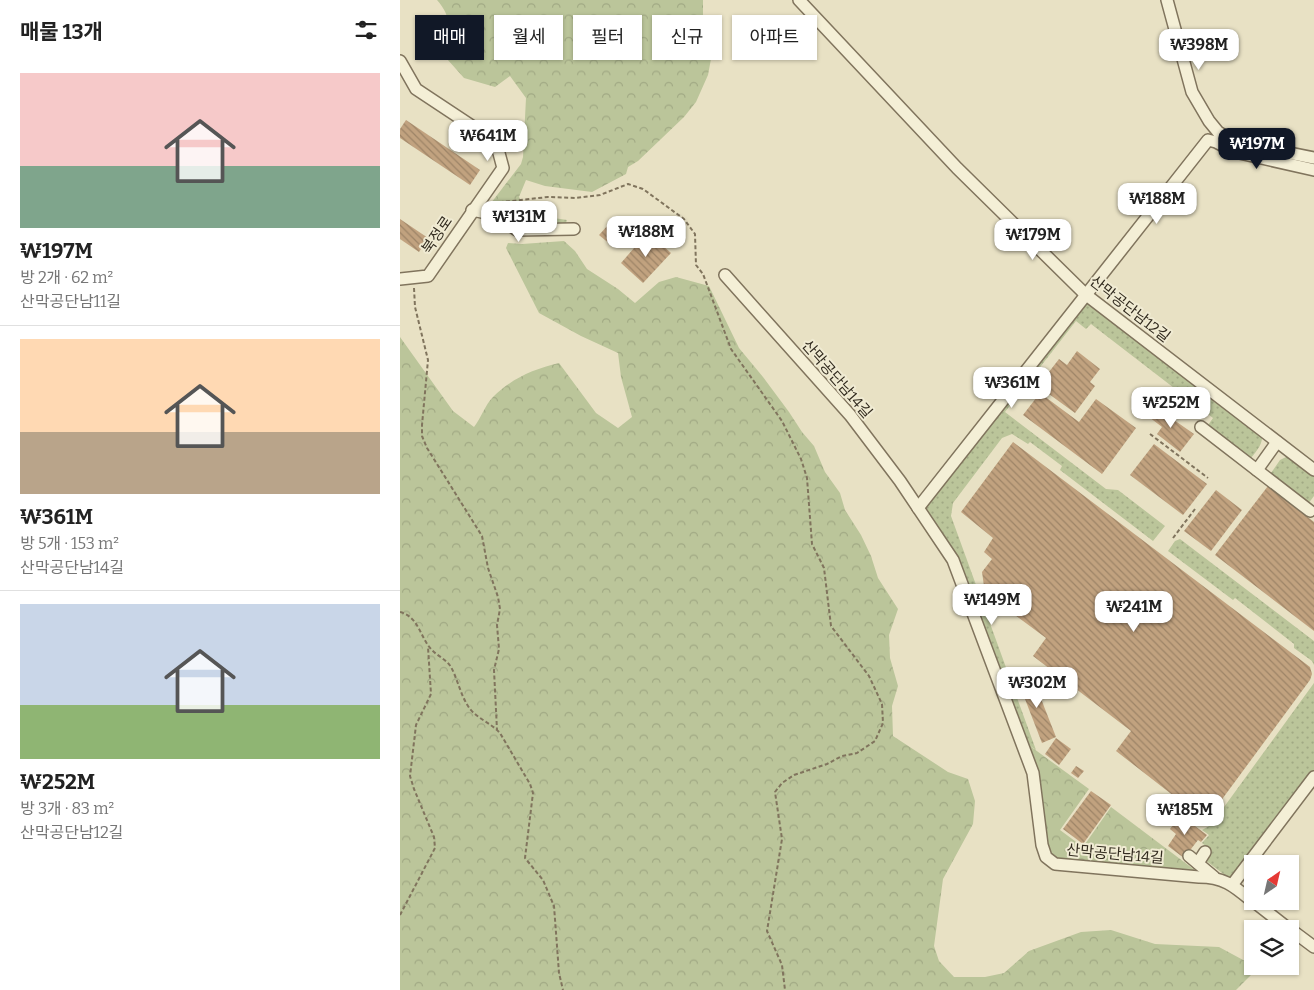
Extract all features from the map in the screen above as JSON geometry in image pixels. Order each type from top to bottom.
[{"type":"street","name":"산막공단남12길","points":[[798,0],[956,168],[1085,294],[1314,470]]},
{"type":"street","points":[[1167,0],[1192,92],[1209,122],[1218,132],[1234,142],[1314,158]]},
{"type":"street","name":"북정로","points":[[400,61],[416,89],[496,142],[502,168],[428,276],[400,279]]},
{"type":"street","points":[[918,508],[1208,140],[1235,152],[1314,170]]},
{"type":"street","points":[[475,207],[496,215],[517,230],[574,228]]},
{"type":"street","name":"산막공단남14길","points":[[725,275],[850,415],[918,508],[953,560],[1033,773],[1042,845],[1046,857],[1055,864],[1214,877],[1232,885],[1244,894]]},
{"type":"street","points":[[1201,428],[1310,511]]},
{"type":"street","points":[[1257,470],[1278,442]]},
{"type":"street","points":[[1232,885],[1314,777]]},
{"type":"street","points":[[1205,852],[1193,859],[1214,877]]},
{"type":"street","name":"산막공단남14길","points":[[1265,910],[1278,920]]},
{"type":"street","name":"산막공단남14길","points":[[1299,936],[1314,947]]},
{"type":"path","points":[[475,207],[548,197],[575,198],[600,195],[628,184],[643,189],[684,219],[695,234],[696,264],[703,274],[731,349],[782,421],[801,459],[807,478],[812,544],[824,568],[831,626],[869,676],[882,704],[883,723],[875,741],[857,753],[842,756],[827,764],[794,775],[782,783],[775,792],[782,839],[767,931],[782,965],[785,990]]},
{"type":"path","points":[[414,278],[415,307],[428,360],[422,436],[427,448],[482,536],[488,568],[500,605],[496,625],[498,649],[494,670],[497,730]]},
{"type":"path","points":[[1150,434],[1208,478]]},
{"type":"path","points":[[1173,538],[1195,509]]},
{"type":"path","points":[[400,612],[408,616],[421,630],[429,648],[450,665],[470,709],[497,730],[530,784],[533,793],[525,858],[543,880],[554,906],[559,973],[563,990]]},
{"type":"path","points":[[400,915],[435,848],[434,837],[410,776],[416,725],[431,694],[428,645]]},
{"type":"green space","points":[[437,0],[703,0],[703,15],[652,15],[652,60],[711,60],[708,75],[696,102],[684,117],[638,161],[628,167],[626,174],[592,192],[545,186],[526,180],[519,197],[527,211],[540,216],[567,220],[566,223],[521,227],[488,207],[521,164],[526,98],[510,76],[495,87],[464,78],[448,60],[484,60],[484,15],[446,15]]},
{"type":"green space","points":[[564,241],[575,251],[587,269],[618,289],[635,303],[659,282],[676,277],[709,286],[739,348],[814,446],[825,472],[840,493],[845,510],[861,535],[871,556],[878,578],[898,609],[889,635],[890,658],[898,686],[892,706],[893,736],[948,772],[968,779],[975,801],[973,824],[943,879],[934,946],[939,961],[954,977],[985,977],[1004,973],[1029,951],[1081,932],[1111,930],[1155,944],[1219,947],[1244,960],[1244,975],[1251,975],[1236,990],[400,990],[400,337],[453,411],[474,427],[490,400],[500,390],[532,371],[559,363],[596,413],[618,428],[632,417],[621,377],[618,353],[581,336],[539,313],[506,248],[508,243]]},
{"type":"green space","points":[[1085,294],[1262,435],[1262,439],[1258,449],[1249,461],[1206,428],[1213,418],[1091,324],[1086,329],[1076,321],[1005,412],[1106,489],[1118,490],[1165,526],[1153,541],[1060,470],[1062,466],[1030,442],[1028,444],[1012,434],[1002,438],[953,503],[951,516],[1036,750],[1019,738],[953,560],[918,508]]},
{"type":"green space","points":[[1291,457],[1314,470],[1314,496],[1308,504],[1269,476],[1280,460]]},
{"type":"green space","points":[[1180,539],[1314,641],[1314,665],[1312,661],[1294,648],[1294,644],[1235,598],[1233,600],[1168,551],[1175,541]]},
{"type":"green space","points":[[1314,683],[1314,772],[1249,855],[1244,855],[1244,861],[1230,879],[1205,860],[1212,851],[1202,843],[1209,835],[1202,830],[1211,825]]},
{"type":"green space","points":[[1019,738],[1089,789],[1060,830],[1083,847],[1111,807],[1200,874],[1050,861],[1033,773]]},
{"type":"building","points":[[406,120],[480,170],[470,185],[400,138],[400,129]]},
{"type":"building","points":[[400,219],[428,238],[419,252],[400,239]]},
{"type":"building","points":[[609,224],[620,234],[611,245],[599,235]]},
{"type":"building","points":[[648,232],[671,253],[643,283],[621,263]]},
{"type":"building","points":[[1077,351],[1100,369],[1090,382],[1095,386],[1075,413],[1038,386],[1059,359],[1067,365]]},
{"type":"building","points":[[1040,393],[1079,422],[1096,399],[1136,428],[1102,474],[1023,415]]},
{"type":"building","points":[[1159,404],[1176,417],[1174,420],[1194,434],[1180,452],[1157,434],[1162,427],[1149,417]]},
{"type":"building","points":[[1013,442],[1310,667],[1312,674],[1310,680],[1206,821],[1116,751],[1131,731],[1033,656],[1046,638],[985,593],[982,572],[992,559],[984,552],[993,538],[961,512]]},
{"type":"building","points":[[1154,444],[1207,484],[1183,515],[1130,475]]},
{"type":"building","points":[[1268,486],[1314,522],[1314,631],[1215,555]]},
{"type":"building","points":[[1216,490],[1242,510],[1211,551],[1184,531]]},
{"type":"building","points":[[1032,676],[1056,737],[1042,743],[1018,681]]},
{"type":"building","points":[[1056,738],[1071,749],[1059,765],[1045,754]]},
{"type":"building","points":[[1076,766],[1084,771],[1078,778],[1071,773]]},
{"type":"building","points":[[1091,791],[1111,805],[1083,844],[1063,829]]},
{"type":"building","points":[[1180,815],[1207,835],[1201,842],[1198,840],[1184,858],[1168,846],[1176,834],[1170,829]]}]
